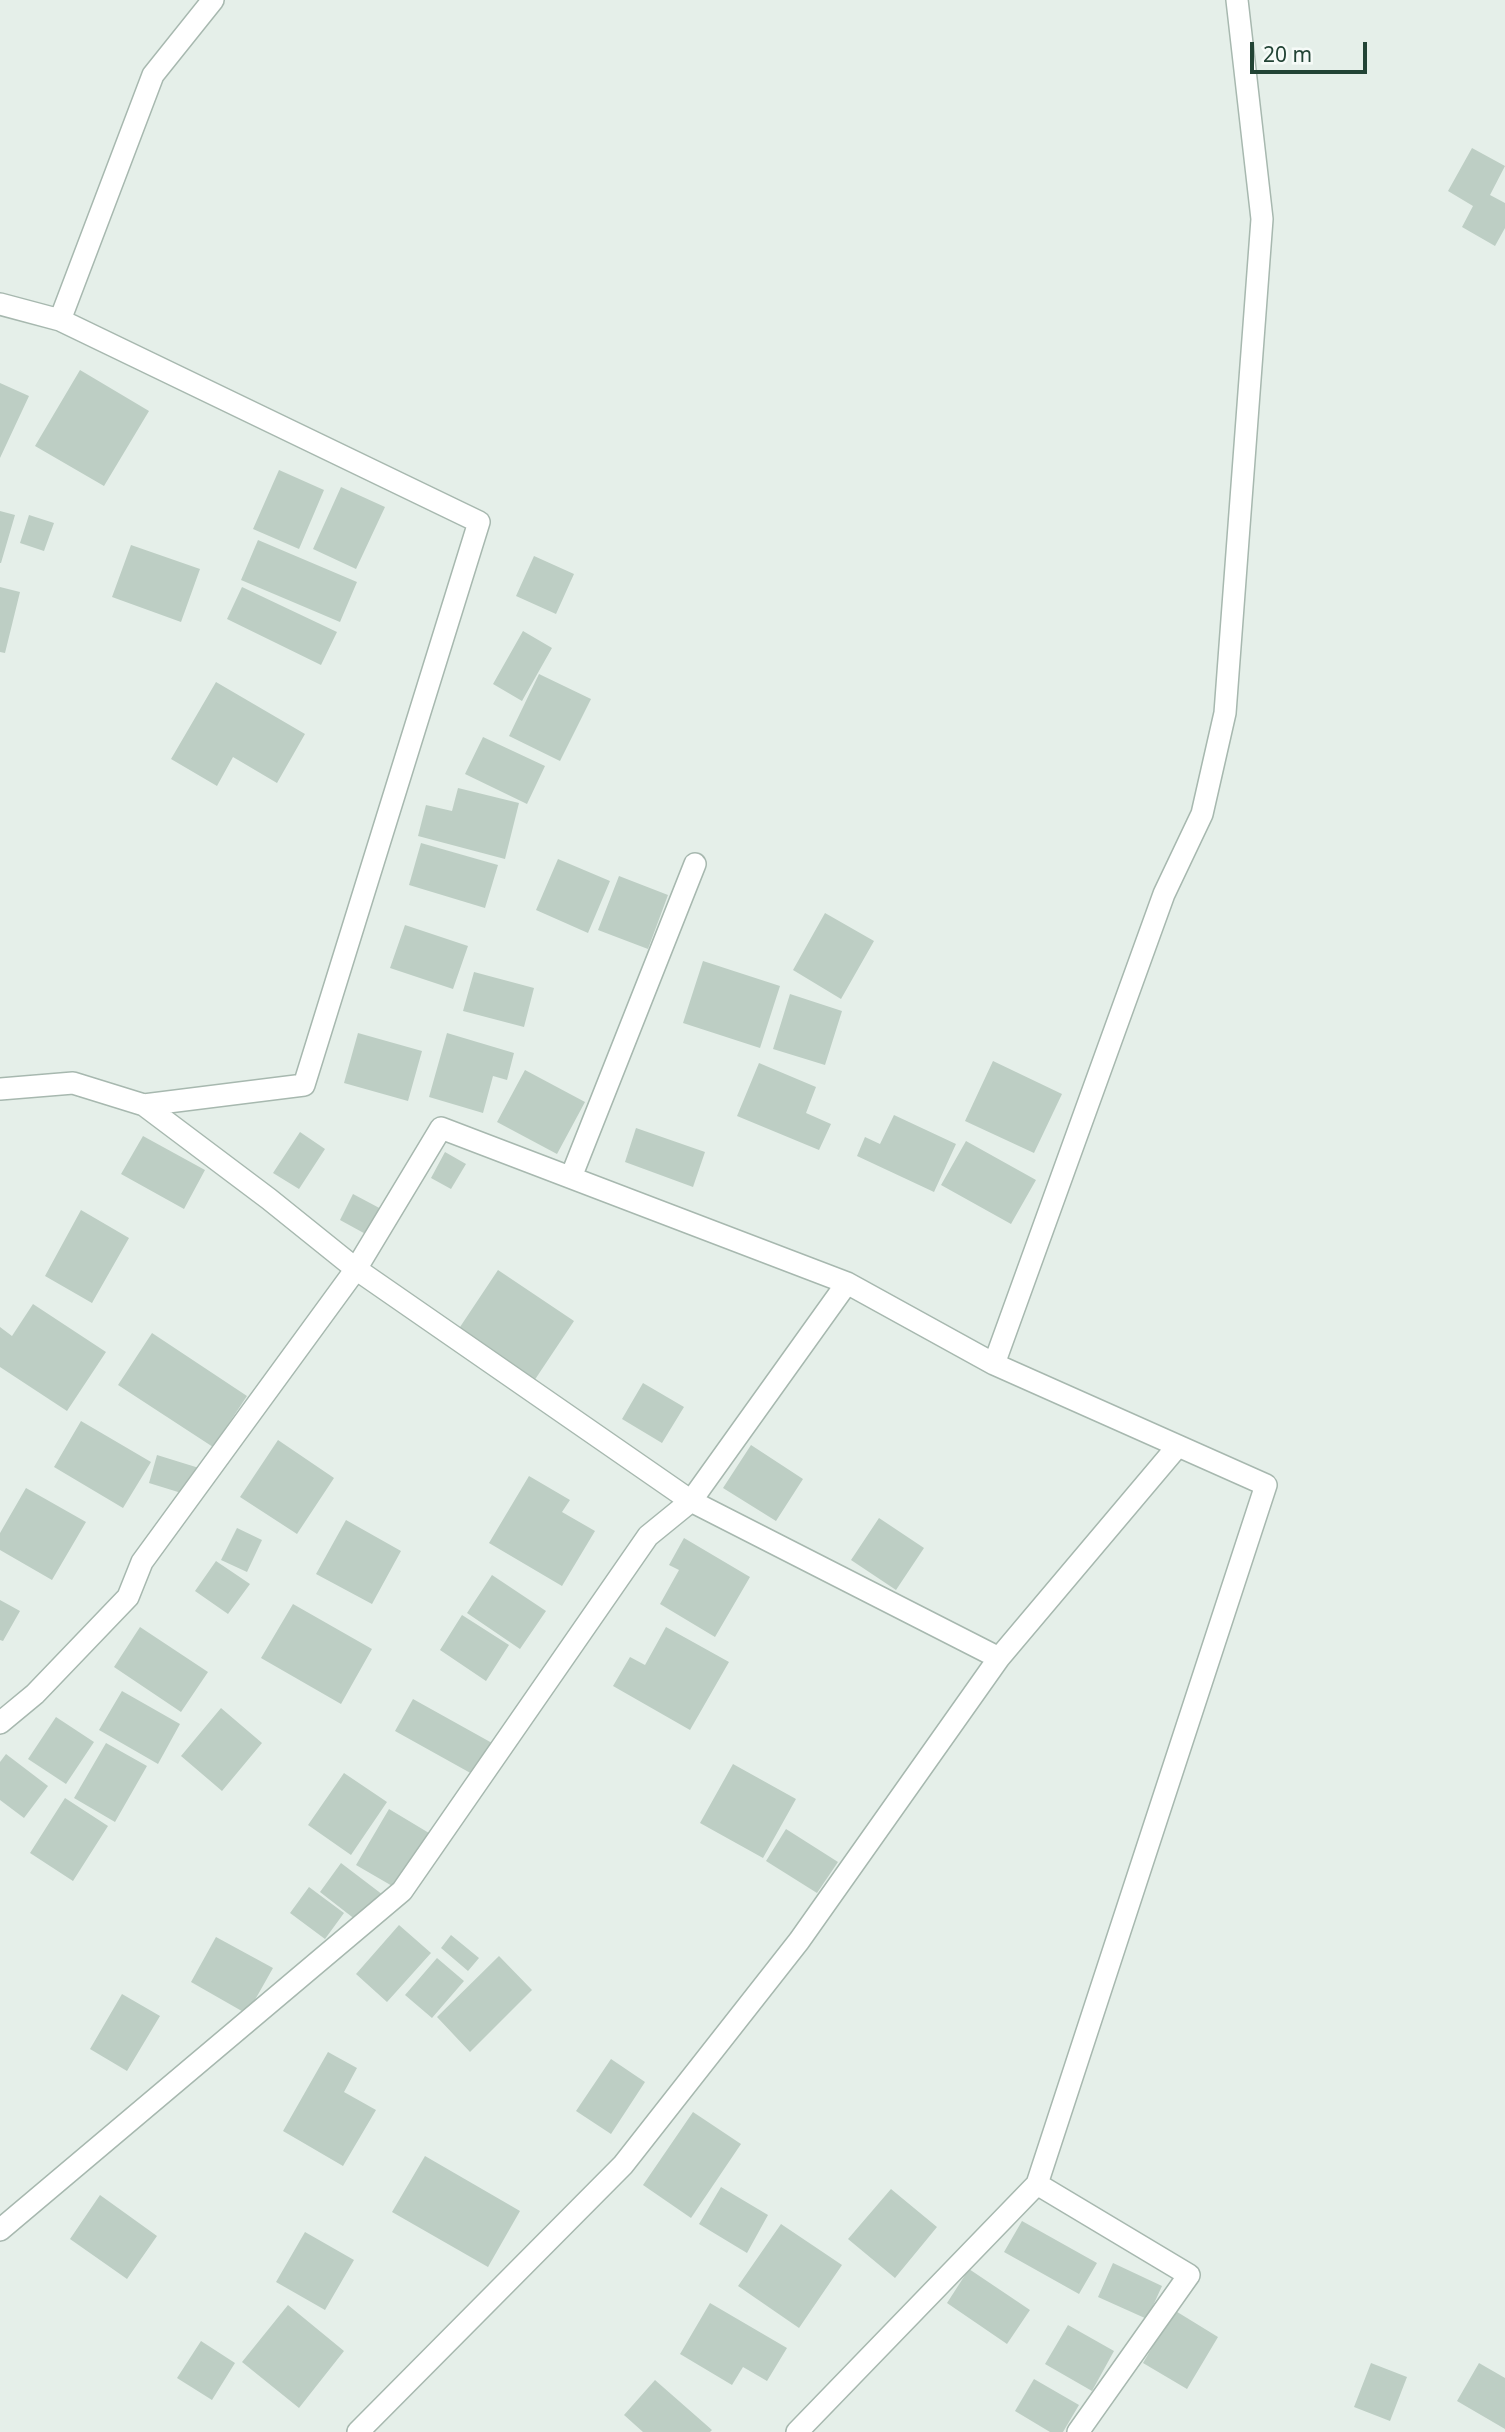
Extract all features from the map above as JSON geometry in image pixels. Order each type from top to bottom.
[{"type":"street","points":[[60,320],[153,75],[213,0]]},
{"type":"street","points":[[994,1364],[1164,894],[1202,814],[1225,713],[1262,219],[1237,0]]},
{"type":"street","points":[[0,304],[60,320],[480,522],[304,1085],[144,1105]]},
{"type":"street","points":[[570,1177],[695,864]]},
{"type":"street","points":[[0,1090],[73,1083],[144,1105],[269,1199],[356,1269],[691,1501],[999,1658]]},
{"type":"street","points":[[0,1723],[35,1694],[128,1597],[142,1562],[356,1269],[442,1128],[847,1283],[994,1364],[1266,1485],[1037,2184],[797,2432]]},
{"type":"street","points":[[0,2230],[402,1891],[648,1536],[691,1501],[847,1283]]},
{"type":"street","points":[[358,2432],[623,2165],[799,1941],[999,1658],[1177,1447]]},
{"type":"street","points":[[1037,2184],[1189,2275],[1078,2432]]},
{"type":"building","points":[[1472,148],[1505,166],[1490,195],[1505,203],[1505,228],[1495,246],[1462,227],[1473,206],[1448,191]]},
{"type":"building","points":[[80,370],[149,411],[104,486],[35,446]]},
{"type":"building","points":[[0,383],[29,396],[0,458]]},
{"type":"building","points":[[279,470],[324,490],[299,549],[253,529]]},
{"type":"building","points":[[341,487],[385,507],[356,569],[313,549]]},
{"type":"building","points":[[0,511],[15,515],[1,563],[0,563]]},
{"type":"building","points":[[29,515],[54,523],[44,551],[20,543]]},
{"type":"building","points":[[258,540],[357,582],[340,622],[241,580]]},
{"type":"building","points":[[131,545],[200,569],[181,622],[112,597]]},
{"type":"building","points":[[534,556],[574,574],[556,614],[516,596]]},
{"type":"building","points":[[0,587],[20,592],[5,653],[0,652]]},
{"type":"building","points":[[242,587],[337,632],[321,665],[227,619]]},
{"type":"building","points":[[523,631],[552,648],[522,701],[493,684]]},
{"type":"building","points":[[539,674],[591,699],[560,761],[509,736]]},
{"type":"building","points":[[216,682],[305,734],[277,783],[233,757],[217,786],[171,759]]},
{"type":"building","points":[[483,737],[545,766],[527,804],[465,774]]},
{"type":"building","points":[[458,788],[519,803],[505,859],[418,836],[426,805],[452,811]]},
{"type":"building","points":[[421,843],[498,865],[485,908],[409,885]]},
{"type":"building","points":[[558,859],[610,881],[588,933],[536,910]]},
{"type":"building","points":[[619,876],[668,895],[648,949],[598,930]]},
{"type":"building","points":[[825,913],[874,941],[841,999],[793,970]]},
{"type":"building","points":[[405,925],[468,946],[453,989],[390,968]]},
{"type":"building","points":[[703,961],[780,986],[760,1048],[683,1023]]},
{"type":"building","points":[[474,972],[534,988],[524,1027],[463,1011]]},
{"type":"building","points":[[790,994],[842,1011],[825,1065],[773,1049]]},
{"type":"building","points":[[358,1033],[422,1051],[408,1101],[344,1083]]},
{"type":"building","points":[[447,1033],[514,1053],[507,1080],[493,1076],[483,1113],[429,1097]]},
{"type":"building","points":[[993,1061],[1062,1094],[1034,1153],[965,1121]]},
{"type":"building","points":[[759,1063],[816,1087],[806,1113],[831,1124],[819,1150],[737,1116]]},
{"type":"building","points":[[525,1070],[585,1102],[557,1154],[497,1122]]},
{"type":"building","points":[[894,1115],[956,1144],[934,1192],[857,1156],[865,1137],[880,1144]]},
{"type":"building","points":[[636,1128],[705,1152],[693,1187],[625,1162]]},
{"type":"building","points":[[300,1132],[325,1149],[299,1189],[273,1173]]},
{"type":"building","points":[[143,1136],[205,1170],[184,1209],[121,1174]]},
{"type":"building","points":[[966,1141],[1036,1180],[1011,1224],[941,1185]]},
{"type":"building","points":[[445,1152],[466,1164],[451,1189],[431,1178]]},
{"type":"building","points":[[353,1194],[385,1211],[371,1237],[340,1220]]},
{"type":"building","points":[[81,1210],[129,1238],[92,1303],[45,1276]]},
{"type":"building","points":[[498,1270],[574,1321],[530,1387],[454,1336]]},
{"type":"building","points":[[33,1304],[106,1352],[67,1411],[0,1367],[0,1327],[12,1336]]},
{"type":"building","points":[[152,1333],[247,1396],[213,1447],[118,1385]]},
{"type":"building","points":[[643,1383],[684,1407],[662,1443],[622,1419]]},
{"type":"building","points":[[81,1421],[151,1462],[123,1508],[54,1467]]},
{"type":"building","points":[[278,1440],[334,1478],[297,1534],[240,1497]]},
{"type":"building","points":[[751,1445],[803,1479],[776,1521],[723,1488]]},
{"type":"building","points":[[157,1455],[199,1468],[191,1496],[149,1483]]},
{"type":"building","points":[[529,1476],[570,1500],[562,1512],[595,1531],[562,1586],[489,1543]]},
{"type":"building","points":[[26,1488],[86,1522],[52,1580],[0,1550],[0,1533]]},
{"type":"building","points":[[879,1518],[924,1548],[896,1590],[851,1560]]},
{"type":"building","points":[[346,1520],[401,1551],[372,1604],[316,1574]]},
{"type":"building","points":[[237,1528],[262,1540],[247,1572],[221,1560]]},
{"type":"building","points":[[684,1538],[750,1577],[715,1637],[660,1604],[679,1570],[669,1565]]},
{"type":"building","points":[[216,1561],[250,1584],[228,1614],[195,1591]]},
{"type":"building","points":[[492,1575],[546,1611],[520,1649],[467,1613]]},
{"type":"building","points":[[0,1600],[20,1611],[3,1641],[0,1640]]},
{"type":"building","points":[[293,1604],[372,1649],[341,1704],[261,1658]]},
{"type":"building","points":[[462,1615],[509,1645],[486,1681],[440,1650]]},
{"type":"building","points":[[140,1627],[208,1672],[181,1712],[114,1667]]},
{"type":"building","points":[[666,1627],[729,1662],[690,1730],[613,1686],[630,1657],[645,1665]]},
{"type":"building","points":[[122,1691],[180,1724],[158,1764],[99,1730]]},
{"type":"building","points":[[413,1699],[501,1748],[483,1780],[395,1731]]},
{"type":"building","points":[[221,1708],[262,1743],[222,1791],[181,1756]]},
{"type":"building","points":[[56,1717],[94,1742],[66,1784],[28,1759]]},
{"type":"building","points":[[106,1743],[147,1766],[115,1822],[74,1798]]},
{"type":"building","points":[[6,1754],[48,1786],[24,1818],[0,1800],[0,1762]]},
{"type":"building","points":[[733,1764],[796,1799],[763,1858],[700,1823]]},
{"type":"building","points":[[344,1773],[387,1802],[351,1855],[308,1825]]},
{"type":"building","points":[[65,1798],[108,1826],[73,1881],[30,1853]]},
{"type":"building","points":[[389,1809],[439,1839],[406,1894],[356,1865]]},
{"type":"building","points":[[786,1829],[838,1862],[817,1893],[766,1861]]},
{"type":"building","points":[[341,1863],[387,1898],[365,1927],[320,1892]]},
{"type":"building","points":[[309,1887],[344,1913],[325,1939],[290,1913]]},
{"type":"building","points":[[399,1925],[431,1953],[387,2002],[356,1974]]},
{"type":"building","points":[[451,1935],[479,1958],[468,1971],[441,1948]]},
{"type":"building","points":[[216,1937],[273,1968],[247,2014],[191,1982]]},
{"type":"building","points":[[499,1956],[532,1990],[470,2052],[437,2017]]},
{"type":"building","points":[[437,1958],[464,1981],[432,2018],[405,1995]]},
{"type":"building","points":[[122,1994],[160,2016],[127,2071],[90,2049]]},
{"type":"building","points":[[328,2052],[357,2068],[344,2092],[376,2110],[343,2166],[283,2131]]},
{"type":"building","points":[[611,2059],[645,2082],[611,2134],[576,2111]]},
{"type":"building","points":[[693,2112],[741,2144],[691,2218],[643,2185]]},
{"type":"building","points":[[425,2156],[520,2211],[488,2267],[392,2212]]},
{"type":"building","points":[[721,2187],[768,2215],[747,2253],[699,2224]]},
{"type":"building","points":[[891,2189],[937,2227],[895,2278],[848,2239]]},
{"type":"building","points":[[100,2195],[157,2236],[127,2279],[70,2239]]},
{"type":"building","points":[[1022,2221],[1097,2263],[1079,2294],[1004,2252]]},
{"type":"building","points":[[781,2224],[842,2265],[799,2328],[738,2286]]},
{"type":"building","points":[[305,2232],[354,2260],[325,2310],[276,2282]]},
{"type":"building","points":[[1113,2263],[1162,2286],[1147,2319],[1098,2297]]},
{"type":"building","points":[[969,2269],[1030,2310],[1007,2344],[947,2303]]},
{"type":"building","points":[[710,2303],[787,2348],[767,2381],[743,2367],[732,2385],[680,2354]]},
{"type":"building","points":[[288,2305],[344,2351],[299,2408],[242,2362]]},
{"type":"building","points":[[1174,2310],[1218,2337],[1187,2389],[1143,2363]]},
{"type":"building","points":[[1068,2325],[1114,2351],[1092,2391],[1045,2364]]},
{"type":"building","points":[[201,2341],[235,2363],[212,2400],[177,2378]]},
{"type":"building","points":[[1371,2363],[1407,2377],[1390,2421],[1354,2407]]},
{"type":"building","points":[[1479,2363],[1505,2378],[1505,2429],[1457,2401]]},
{"type":"building","points":[[1034,2379],[1079,2405],[1063,2432],[1050,2432],[1015,2411]]},
{"type":"building","points":[[655,2380],[712,2430],[643,2432],[624,2415]]}]
